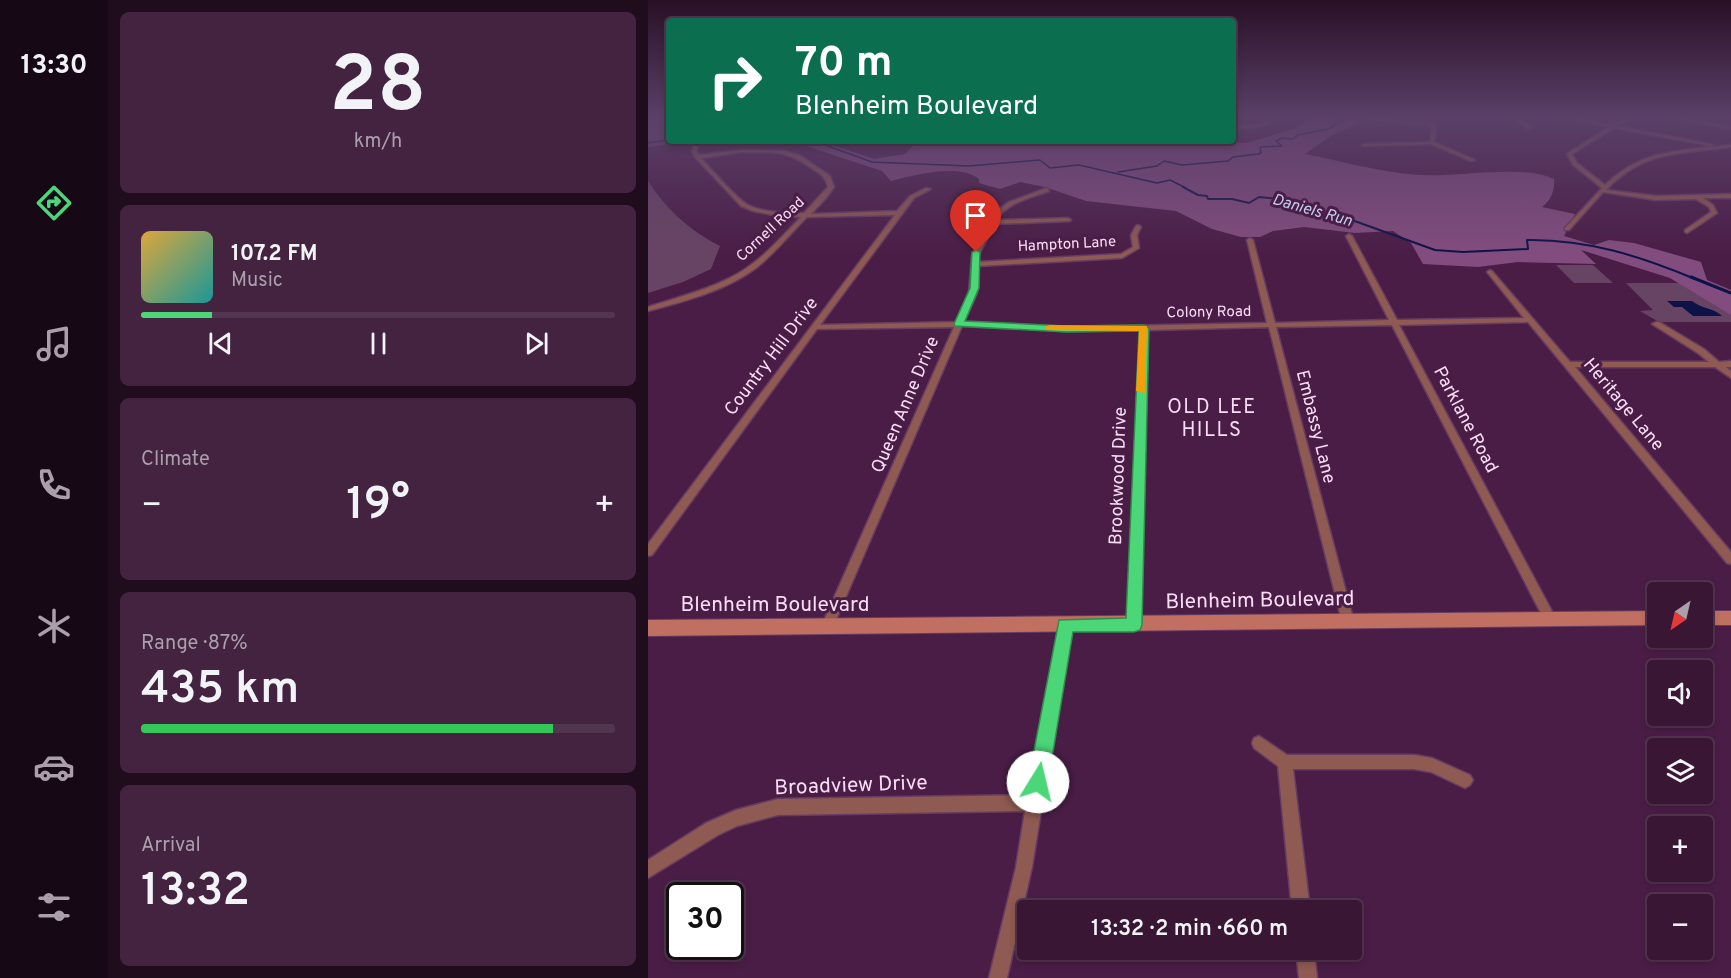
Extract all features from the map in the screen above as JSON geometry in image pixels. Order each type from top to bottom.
[{"type":"main road","name":"Blenheim Boulevard","points":[[648,628],[1134,625],[1647,618]]},
{"type":"main road","points":[[1713,618],[1731,618]]},
{"type":"street","points":[[702,163],[746,207],[766,213],[900,213]]},
{"type":"street","name":"Cornell Road","points":[[648,309],[713,288],[742,274],[759,262],[829,191],[832,183],[828,177],[807,163]]},
{"type":"street","points":[[1574,163],[1604,189],[1649,198],[1731,196]]},
{"type":"street","points":[[1567,229],[1604,189],[1638,163]]},
{"type":"street","name":"Country Hill Drive","points":[[648,552],[912,197],[928,189]]},
{"type":"street","name":"Queen Anne Drive","points":[[827,627],[974,288],[976,252],[999,211],[1006,205],[1047,190]]},
{"type":"street","points":[[1687,231],[1714,213],[1711,206],[1696,197]]},
{"type":"street","points":[[993,222],[1068,220]]},
{"type":"street","name":"Hampton Lane","points":[[974,264],[1122,256],[1136,248],[1134,235],[1138,227]]},
{"type":"street","name":"Parklane Road","points":[[1349,236],[1550,619]]},
{"type":"street","name":"Embassy Lane","points":[[1250,240],[1348,622]]},
{"type":"street","name":"Heritage Lane","points":[[1490,272],[1731,560]]},
{"type":"street","name":"Colony Road","points":[[816,327],[959,324],[1066,329],[1530,320]]},
{"type":"street","points":[[1656,324],[1731,375]]},
{"type":"street","name":"Brookwood Drive","points":[[1134,625],[1144,328]]},
{"type":"street","points":[[1568,364],[1731,364]]},
{"type":"street","points":[[998,978],[1024,867],[1065,625]]},
{"type":"street","points":[[1259,742],[1285,762],[1414,762],[1432,765],[1465,780]]},
{"type":"street","points":[[1285,762],[1300,900]]},
{"type":"street","name":"Broadview Drive","points":[[648,870],[712,829],[736,818],[778,807],[1034,803]]},
{"type":"street","points":[[1306,960],[1308,978]]},
{"type":"shaded area","points":[[857,163],[1345,163],[1409,174],[1527,172],[1554,179],[1552,195],[1542,207],[1575,214],[1564,236],[1594,245],[1609,240],[1634,243],[1701,262],[1707,280],[1731,290],[1731,315],[1670,278],[1581,250],[1596,264],[1518,262],[1478,267],[1423,264],[1411,243],[1393,231],[1355,233],[1304,227],[1273,231],[1260,237],[1241,237],[1212,229],[1176,211],[1086,201],[1045,187],[1020,182],[1000,189],[979,183],[979,179],[971,174],[949,171],[891,181],[882,171]]},
{"type":"shaded area","points":[[648,181],[680,218],[698,233],[720,246],[711,269],[683,282],[648,293]]},
{"type":"shaded area","points":[[1556,265],[1593,265],[1613,283],[1574,283]]},
{"type":"shaded area","points":[[1626,283],[1687,283],[1716,306],[1725,306],[1731,312],[1731,322],[1659,322],[1640,311],[1653,310]]},
{"type":"shaded area","points":[[1667,301],[1692,301],[1722,316],[1693,316],[1682,307],[1674,307]]},
{"type":"waterway","name":"Daniels Run","points":[[888,163],[969,166],[1009,163]]},
{"type":"waterway","name":"Daniels Run","points":[[1043,163],[1050,168],[1079,165],[1157,183],[1170,180],[1186,188]]},
{"type":"waterway","points":[[1118,172],[1157,166],[1162,163]]},
{"type":"waterway","points":[[1171,163],[1182,165],[1209,163]]},
{"type":"waterway","name":"Daniels Run","points":[[1183,187],[1198,195],[1207,196],[1208,199],[1232,199],[1249,203],[1259,197],[1282,199],[1320,214],[1349,219],[1435,250],[1463,252],[1528,249],[1527,240],[1571,242],[1613,250],[1695,279]]},
{"type":"waterway","name":"Daniels Run","points":[[1691,277],[1731,293]]},
{"type":"slow traffic","points":[[1050,328],[1144,328],[1141,391]]},
{"type":"district","name":"OLD LEE HILLS","points":[[1212,420]]},
{"type":"route","points":[[976,252],[974,288],[959,324],[1004,324],[1066,329],[1144,328],[1134,625],[1065,625],[1038,782]]}]
